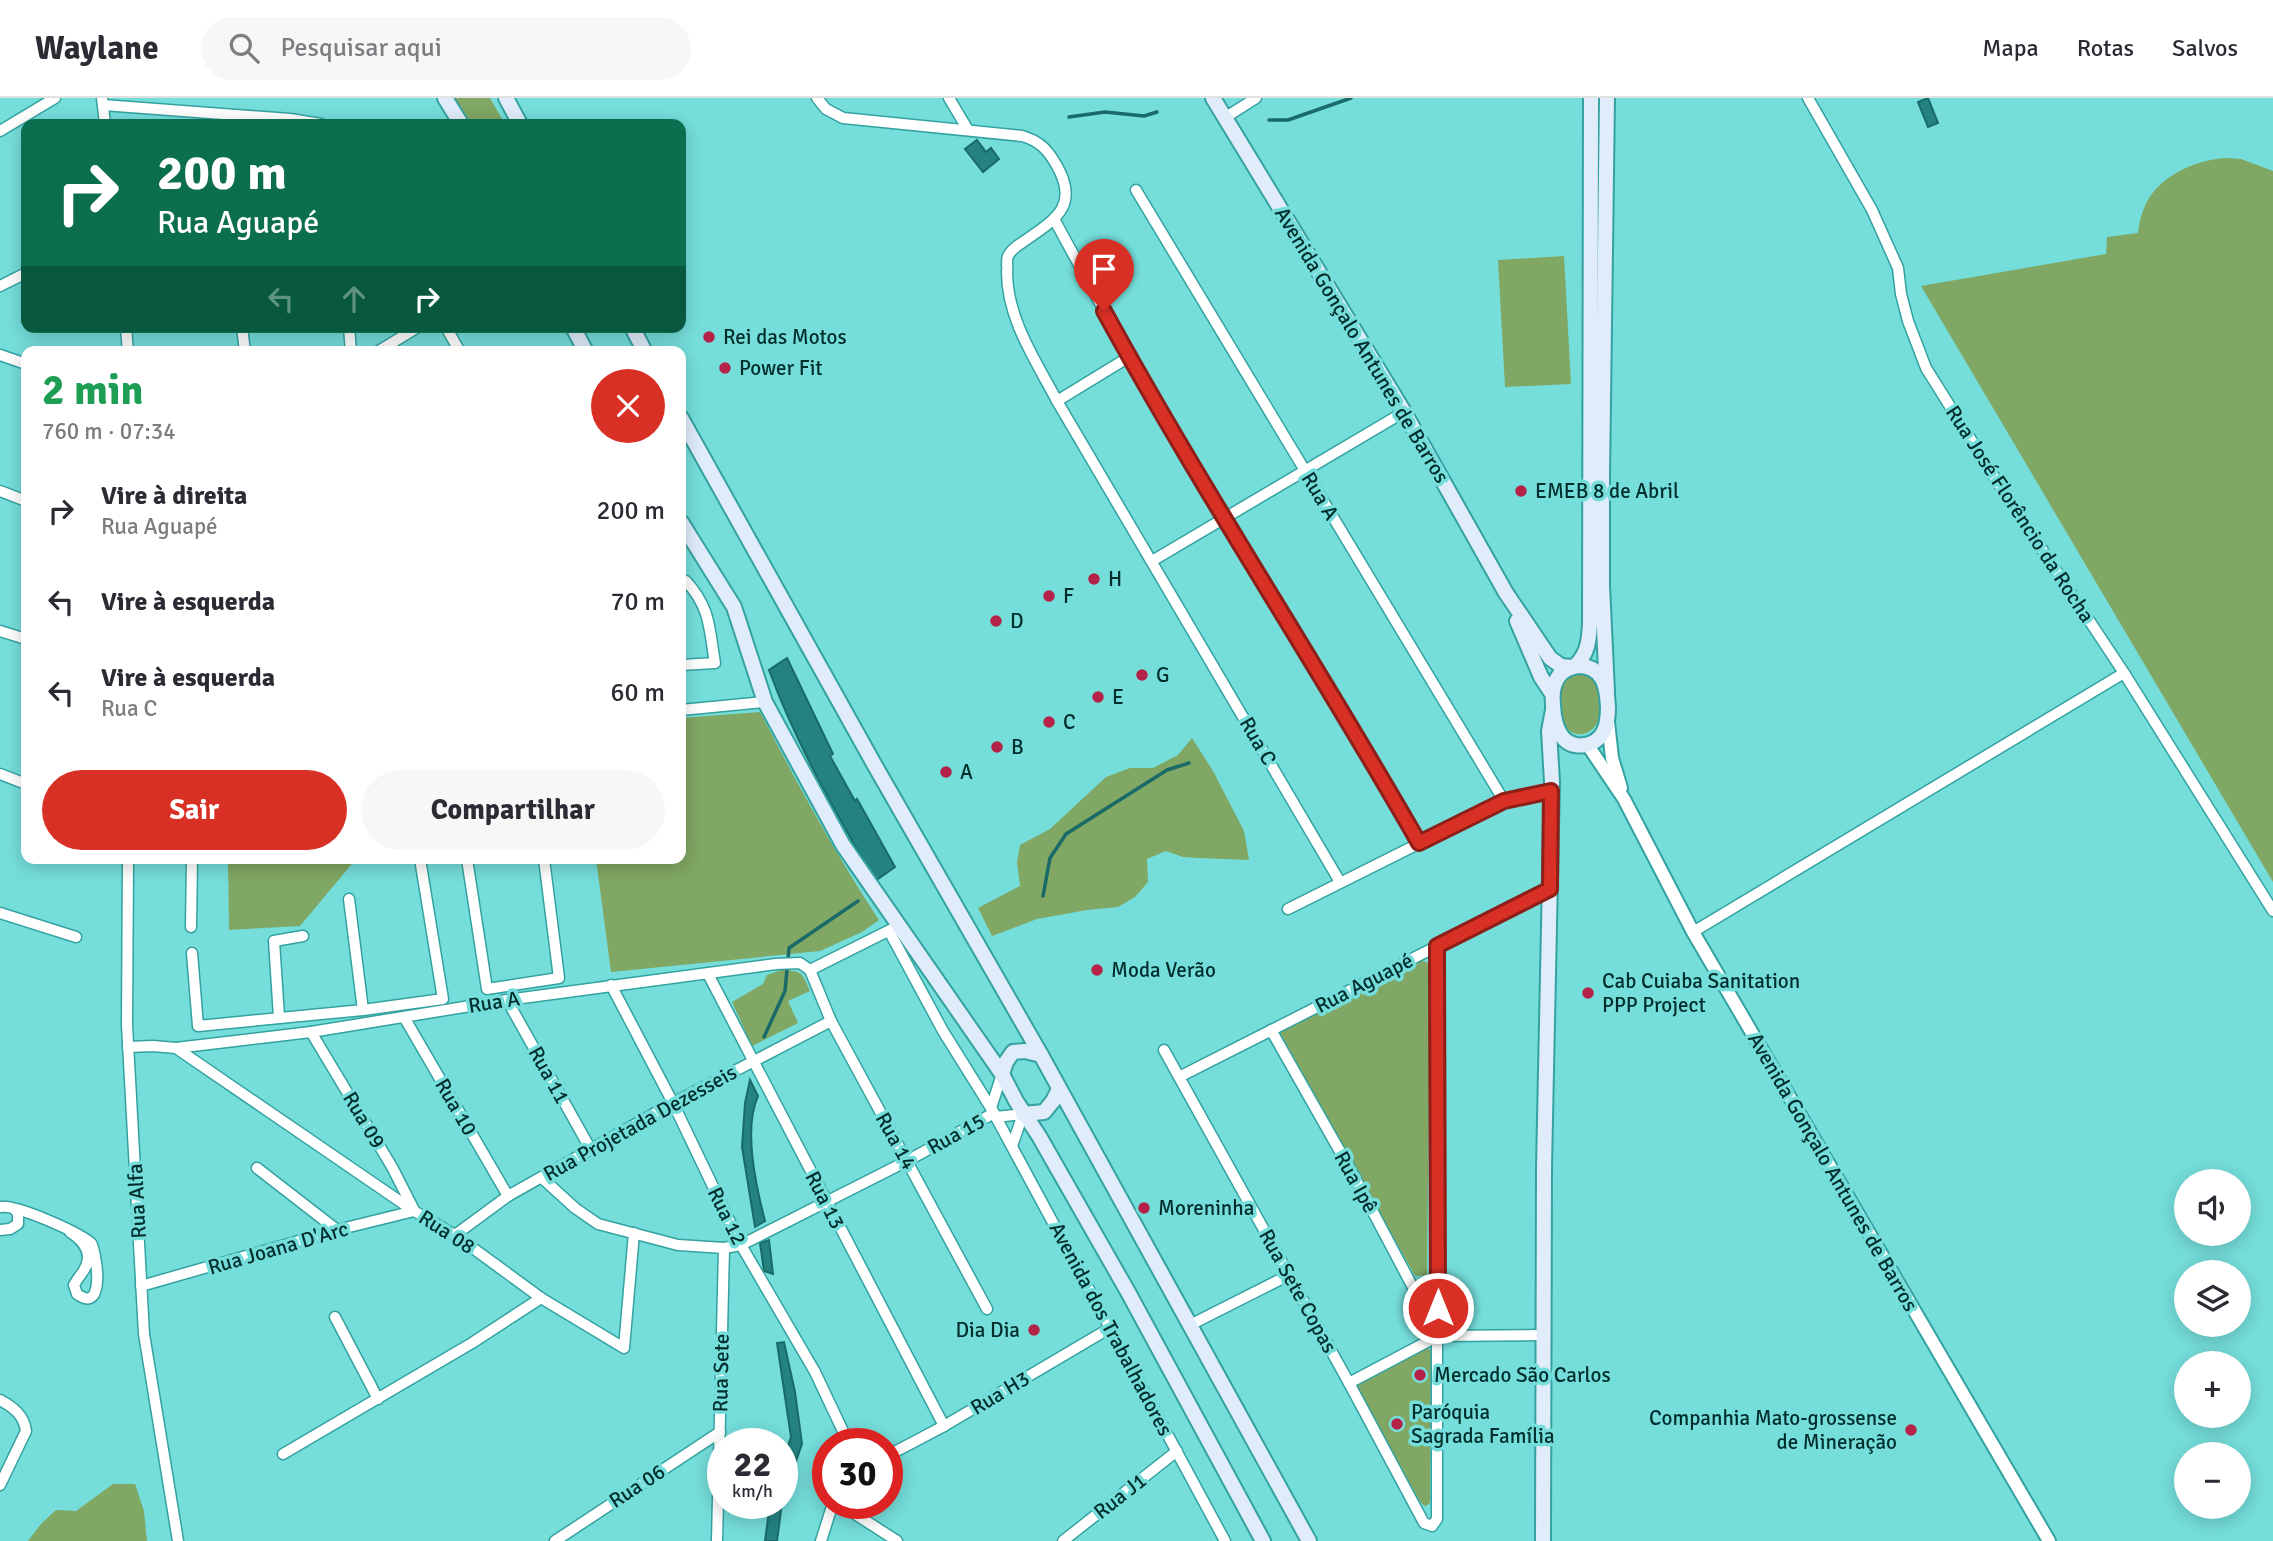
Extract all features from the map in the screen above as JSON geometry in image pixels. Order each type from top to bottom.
[{"type":"main road","points":[[445,98],[458,119]]},
{"type":"main road","points":[[506,98],[517,119]]},
{"type":"main road","name":"Avenida Gonçalo Antunes de Barros","points":[[1213,98],[1404,412],[1506,593],[1550,658],[1560,666],[1574,666]]},
{"type":"main road","points":[[1580,744],[1559,733],[1554,723],[1551,692],[1558,676],[1574,666],[1585,653],[1590,624],[1591,98]]},
{"type":"main road","points":[[1552,787],[1559,759],[1580,744],[1600,737],[1608,722],[1601,478],[1607,98]]},
{"type":"main road","points":[[686,427],[874,764],[1041,1055],[1309,1541]]},
{"type":"main road","points":[[686,530],[734,607],[765,702],[843,845],[894,928],[1002,1074],[1128,1292],[1263,1541]]},
{"type":"main road","name":"Avenida Gonçalo Antunes de Barros","points":[[1506,593],[1534,662],[1551,692]]},
{"type":"main road","points":[[1574,666],[1597,672],[1604,681],[1607,692]]},
{"type":"main road","points":[[1543,1541],[1544,1168],[1552,787],[1549,731],[1553,710]]},
{"type":"main road","points":[[1002,1074],[1013,1052],[1041,1055]]},
{"type":"main road","points":[[1023,1114],[1044,1112],[1054,1101],[1059,1089]]},
{"type":"street","points":[[817,98],[826,109],[843,118],[1022,136],[1042,145],[1067,189],[1063,209],[1054,219],[1129,357],[1223,519],[1419,843]]},
{"type":"street","points":[[949,98],[968,130]]},
{"type":"street","points":[[1226,117],[1256,98]]},
{"type":"street","name":"Rua José Florêncio da Rocha","points":[[1808,98],[1872,210],[1898,268],[1908,321],[1926,368],[1998,484],[2124,673],[2273,911]]},
{"type":"street","points":[[0,131],[55,99]]},
{"type":"street","points":[[103,102],[213,119]]},
{"type":"street","name":"Rua A","points":[[1136,190],[1504,801]]},
{"type":"street","name":"Rua C","points":[[1054,219],[1016,247],[1008,257],[1007,283],[1018,327],[1057,401],[1340,882]]},
{"type":"street","points":[[0,286],[21,276]]},
{"type":"street","points":[[387,346],[408,333]]},
{"type":"street","points":[[0,355],[21,362]]},
{"type":"street","points":[[1057,401],[1129,357]]},
{"type":"street","points":[[1152,561],[1404,412]]},
{"type":"street","points":[[0,491],[21,499]]},
{"type":"street","points":[[686,581],[698,594],[707,612],[715,663],[686,665]]},
{"type":"street","points":[[0,631],[21,637]]},
{"type":"street","points":[[1693,932],[2124,673]]},
{"type":"street","points":[[686,710],[765,702]]},
{"type":"street","name":"Avenida Gonçalo Antunes de Barros","points":[[1608,722],[1612,758],[1624,799],[1693,932],[2049,1541]]},
{"type":"street","name":"Avenida Gonçalo Antunes de Barros","points":[[1580,744],[1624,799]]},
{"type":"street","points":[[0,774],[21,782]]},
{"type":"street","points":[[1288,909],[1504,801],[1552,787]]},
{"type":"street","name":"Rua Alfa","points":[[128,864],[128,1047],[144,1334],[178,1541]]},
{"type":"street","points":[[191,927],[192,864]]},
{"type":"street","points":[[192,953],[198,1026],[363,1010],[443,999],[421,864]]},
{"type":"street","points":[[468,864],[487,989],[559,978],[545,864]]},
{"type":"street","name":"Rua Aguapé","points":[[1179,1077],[1550,889]]},
{"type":"street","points":[[349,900],[363,1010]]},
{"type":"street","points":[[0,913],[76,937]]},
{"type":"street","points":[[810,970],[894,928]]},
{"type":"street","name":"Avenida dos Trabalhadores","points":[[894,928],[943,1031],[994,1113],[1225,1541]]},
{"type":"street","points":[[279,1017],[274,941],[303,936]]},
{"type":"street","points":[[1437,946],[1438,1336]]},
{"type":"street","name":"Rua A","points":[[128,1047],[176,1048],[311,1031],[611,985],[776,964],[800,963],[810,970]]},
{"type":"street","name":"Rua 14","points":[[810,970],[831,1021],[987,1309]]},
{"type":"street","name":"Rua 13","points":[[708,974],[944,1426]]},
{"type":"street","name":"Rua 12","points":[[611,985],[673,1103],[741,1245],[815,1372],[841,1428]]},
{"type":"street","name":"Rua 11","points":[[507,1000],[592,1150]]},
{"type":"street","name":"Rua 10","points":[[404,1017],[508,1196]]},
{"type":"street","name":"Rua Projetada Dezesseis","points":[[455,1235],[508,1196],[752,1060],[831,1021]]},
{"type":"street","name":"Rua Ipê","points":[[1271,1030],[1355,1178],[1438,1336]]},
{"type":"street","name":"Rua 09","points":[[311,1031],[415,1211]]},
{"type":"street","name":"Rua 08","points":[[176,1048],[415,1211],[455,1235],[541,1298],[624,1348],[634,1233]]},
{"type":"street","name":"Rua Sete Copas","points":[[1164,1050],[1424,1524],[1433,1526],[1437,1519],[1438,1336]]},
{"type":"street","name":"Rua 15","points":[[994,1113],[1002,1074]]},
{"type":"street","name":"Rua 15","points":[[741,1245],[907,1161],[994,1113],[1023,1114]]},
{"type":"street","points":[[1012,1146],[1023,1114]]},
{"type":"street","points":[[257,1168],[337,1230]]},
{"type":"street","points":[[542,1178],[575,1208],[598,1224],[678,1245],[724,1248],[741,1245]]},
{"type":"street","points":[[0,1207],[9,1206],[41,1217],[86,1239],[94,1249],[97,1289],[92,1297],[77,1294],[74,1284],[86,1266],[87,1249],[71,1232]]},
{"type":"street","points":[[14,1209],[18,1213],[18,1224]]},
{"type":"street","name":"Rua Joana D'Arc","points":[[141,1286],[337,1230],[415,1211]]},
{"type":"street","points":[[0,1230],[10,1229],[28,1218],[41,1217]]},
{"type":"street","name":"Rua Sete","points":[[720,1428],[724,1248]]},
{"type":"street","points":[[1190,1325],[1289,1275]]},
{"type":"street","points":[[283,1454],[541,1298]]},
{"type":"street","points":[[335,1317],[378,1399]]},
{"type":"street","name":"Rua H3","points":[[903,1448],[1110,1328]]},
{"type":"street","points":[[1349,1383],[1438,1336],[1545,1335]]},
{"type":"street","points":[[0,1399],[18,1413],[25,1422],[26,1431],[0,1485]]},
{"type":"street","name":"Rua 06","points":[[555,1541],[707,1441]]},
{"type":"street","name":"Rua J1","points":[[1063,1541],[1177,1451]]},
{"type":"street","name":"Rua Sete","points":[[717,1541],[718,1519]]},
{"type":"street","points":[[821,1541],[829,1519]]},
{"type":"street","points":[[861,1519],[897,1541]]},
{"type":"green space","points":[[454,98],[490,98],[502,119],[466,119]]},
{"type":"green space","points":[[2226,158],[2241,159],[2273,171],[2273,882],[1921,286],[2106,254],[2107,237],[2138,233],[2148,199],[2165,180],[2201,162]]},
{"type":"green space","points":[[1564,256],[1571,384],[1505,387],[1498,260]]},
{"type":"green space","points":[[1575,672],[1591,676],[1600,689],[1602,698],[1600,717],[1596,725],[1582,734],[1573,733],[1566,727],[1560,708],[1563,686]]},
{"type":"green space","points":[[760,712],[817,818],[879,920],[862,932],[820,951],[611,972],[597,864],[686,864],[686,718]]},
{"type":"green space","points":[[1192,738],[1213,771],[1244,831],[1249,860],[1183,857],[1166,851],[1147,859],[1148,882],[1135,897],[1118,907],[1037,919],[992,936],[978,908],[1020,886],[1017,862],[1020,845],[1050,829],[1106,777],[1130,768],[1153,768],[1178,755]]},
{"type":"green space","points":[[228,864],[352,864],[300,926],[229,930]]},
{"type":"green space","points":[[1422,960],[1430,964],[1427,1275],[1415,1276],[1279,1031]]},
{"type":"green space","points":[[781,970],[800,974],[810,991],[788,1001],[798,1023],[752,1046],[732,1002],[763,984],[767,975]]},
{"type":"green space","points":[[1427,1348],[1431,1351],[1430,1502],[1425,1506],[1355,1387],[1417,1350]]},
{"type":"green space","points":[[113,1484],[135,1484],[144,1511],[147,1541],[28,1541],[56,1510],[76,1511]]},
{"type":"water","points":[[1928,98],[1938,123],[1928,127],[1918,102]]},
{"type":"water","points":[[977,140],[986,152],[991,148],[999,159],[983,172],[965,149]]},
{"type":"water","points":[[787,658],[833,754],[830,756],[895,867],[875,881],[818,778],[780,698],[769,670]]},
{"type":"water","points":[[750,1080],[758,1096],[751,1141],[765,1221],[755,1227],[742,1147],[745,1103]]},
{"type":"water","points":[[769,1240],[773,1274],[764,1271],[760,1243]]},
{"type":"water","points":[[784,1342],[795,1392],[802,1444],[798,1455],[798,1428],[790,1428],[777,1343]]},
{"type":"water","points":[[768,1519],[780,1519],[777,1541],[765,1541]]},
{"type":"waterway","points":[[1269,120],[1288,120],[1351,98]]},
{"type":"waterway","points":[[1069,117],[1105,112],[1144,116],[1157,112]]},
{"type":"waterway","points":[[1043,896],[1050,858],[1066,834],[1167,770],[1189,763]]},
{"type":"waterway","points":[[764,1037],[785,991],[789,948],[858,901]]},
{"type":"place","name":"Rei das Motos","points":[[709,337]]},
{"type":"place","name":"Power Fit","points":[[725,368]]},
{"type":"place","name":"EMEB 8 de Abril","points":[[1521,491]]},
{"type":"place","name":"H","points":[[1094,579]]},
{"type":"place","name":"F","points":[[1049,596]]},
{"type":"place","name":"D","points":[[996,621]]},
{"type":"place","name":"G","points":[[1142,675]]},
{"type":"place","name":"E","points":[[1098,697]]},
{"type":"place","name":"C","points":[[1049,722]]},
{"type":"place","name":"B","points":[[997,747]]},
{"type":"place","name":"A","points":[[946,772]]},
{"type":"place","name":"Moda Verão","points":[[1097,970]]},
{"type":"place","name":"Cab Cuiaba Sanitation PPP Project","points":[[1588,993]]},
{"type":"place","name":"Moreninha","points":[[1144,1208]]},
{"type":"place","name":"Dia Dia","points":[[1034,1330]]},
{"type":"place","name":"Mercado São Carlos","points":[[1420,1375]]},
{"type":"place","name":"Paróquia Sagrada Família","points":[[1397,1424]]},
{"type":"place","name":"Companhia Mato-grossense de Mineração","points":[[1911,1430]]},
{"type":"route","points":[[1104,311],[1223,519],[1419,843],[1504,801],[1551,791],[1550,889],[1437,946],[1438,1308]]}]
